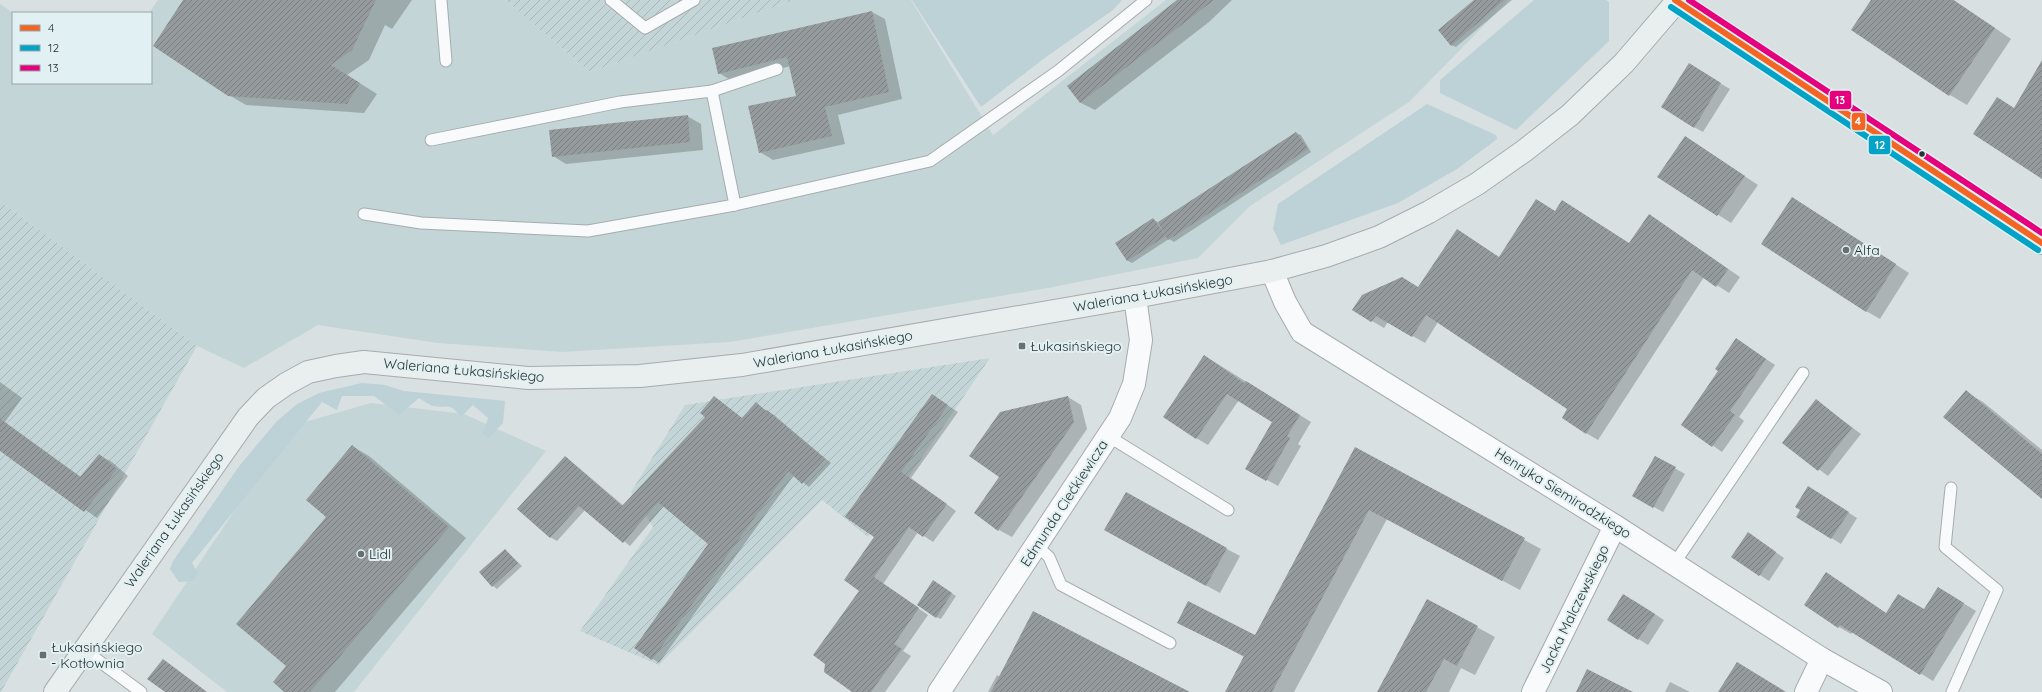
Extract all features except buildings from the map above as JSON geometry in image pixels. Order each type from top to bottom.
[{"type":"street","points":[[1677,0],[2042,243]]},
{"type":"street","name":"Waleriana Łukasińskiego","points":[[55,692],[248,417],[271,394],[308,372],[364,362],[528,378],[640,376],[742,365],[1136,297],[1272,271],[1326,256],[1379,237],[1429,212],[1477,184],[1570,114],[1636,51],[1677,0]]},
{"type":"street","name":"Henryka Siemiradzkiego","points":[[1272,271],[1285,302],[1302,332],[1615,526],[1822,659],[1881,692]]},
{"type":"street","name":"Edmunda Ciećkiewicza","points":[[939,692],[1120,418],[1134,384],[1141,340],[1136,297]]},
{"type":"street","name":"Jacka Malczewskiego","points":[[1533,692],[1615,526]]},
{"type":"street","points":[[1806,692],[1822,659]]},
{"type":"lane","points":[[441,0],[446,61]]},
{"type":"lane","points":[[611,0],[645,28],[694,0]]},
{"type":"lane","points":[[364,214],[421,223],[588,231],[735,205],[930,161],[1058,71],[1146,0]]},
{"type":"lane","points":[[431,140],[620,102],[712,92],[777,69]]},
{"type":"lane","points":[[712,92],[735,205]]},
{"type":"lane","points":[[1674,564],[1803,373]]},
{"type":"lane","points":[[1108,436],[1228,510]]},
{"type":"lane","points":[[1951,488],[1945,547],[1997,590],[1952,692]]},
{"type":"lane","points":[[1036,545],[1049,557],[1061,584],[1170,643]]},
{"type":"lane","points":[[84,650],[141,692]]},
{"type":"shaded area","points":[[158,0],[505,0],[590,72],[794,0],[911,0],[993,135],[1166,0],[1509,0],[1409,102],[1250,206],[1198,258],[1048,288],[730,342],[561,352],[438,343],[318,325],[244,368],[197,346],[0,201],[0,4],[12,12],[12,84],[152,84],[152,12],[150,12]]},
{"type":"shaded area","points":[[505,0],[794,0],[590,72]]},
{"type":"shaded area","points":[[912,0],[1122,0],[1113,10],[1046,57],[981,107]]},
{"type":"shaded area","points":[[1534,0],[1606,0],[1609,2],[1609,41],[1516,130],[1440,93],[1440,80]]},
{"type":"shaded area","points":[[1427,104],[1496,135],[1497,139],[1457,169],[1398,203],[1281,245],[1273,229],[1278,204]]},
{"type":"shaded area","points":[[0,201],[197,346],[1,692],[0,692]]},
{"type":"shaded area","points":[[990,358],[868,537],[822,500],[659,665],[580,631],[653,527],[631,492],[685,405]]},
{"type":"shaded area","points":[[362,383],[385,385],[404,391],[505,401],[503,423],[488,438],[483,434],[488,418],[473,405],[461,417],[451,407],[433,406],[419,398],[399,415],[374,396],[342,396],[337,410],[322,402],[192,563],[198,574],[193,581],[179,582],[170,569],[173,561],[240,465],[277,421],[297,404],[319,393]]},
{"type":"shaded area","points":[[371,403],[464,414],[546,451],[354,692],[227,692],[152,634],[291,426]]},
{"type":"transit line","name":"4","points":[[1675,0],[2042,243]]},
{"type":"transit line","name":"13","points":[[1689,0],[2042,233]]},
{"type":"transit line","name":"12","points":[[1671,7],[2038,250]]},
{"type":"place","name":"Alfa","points":[[1846,250]]},
{"type":"place","name":"Łukasińskiego","points":[[1022,346]]},
{"type":"place","name":"Lidl","points":[[361,554]]},
{"type":"place","name":"Łukasińskiego - Kotłownia","points":[[43,655]]}]
